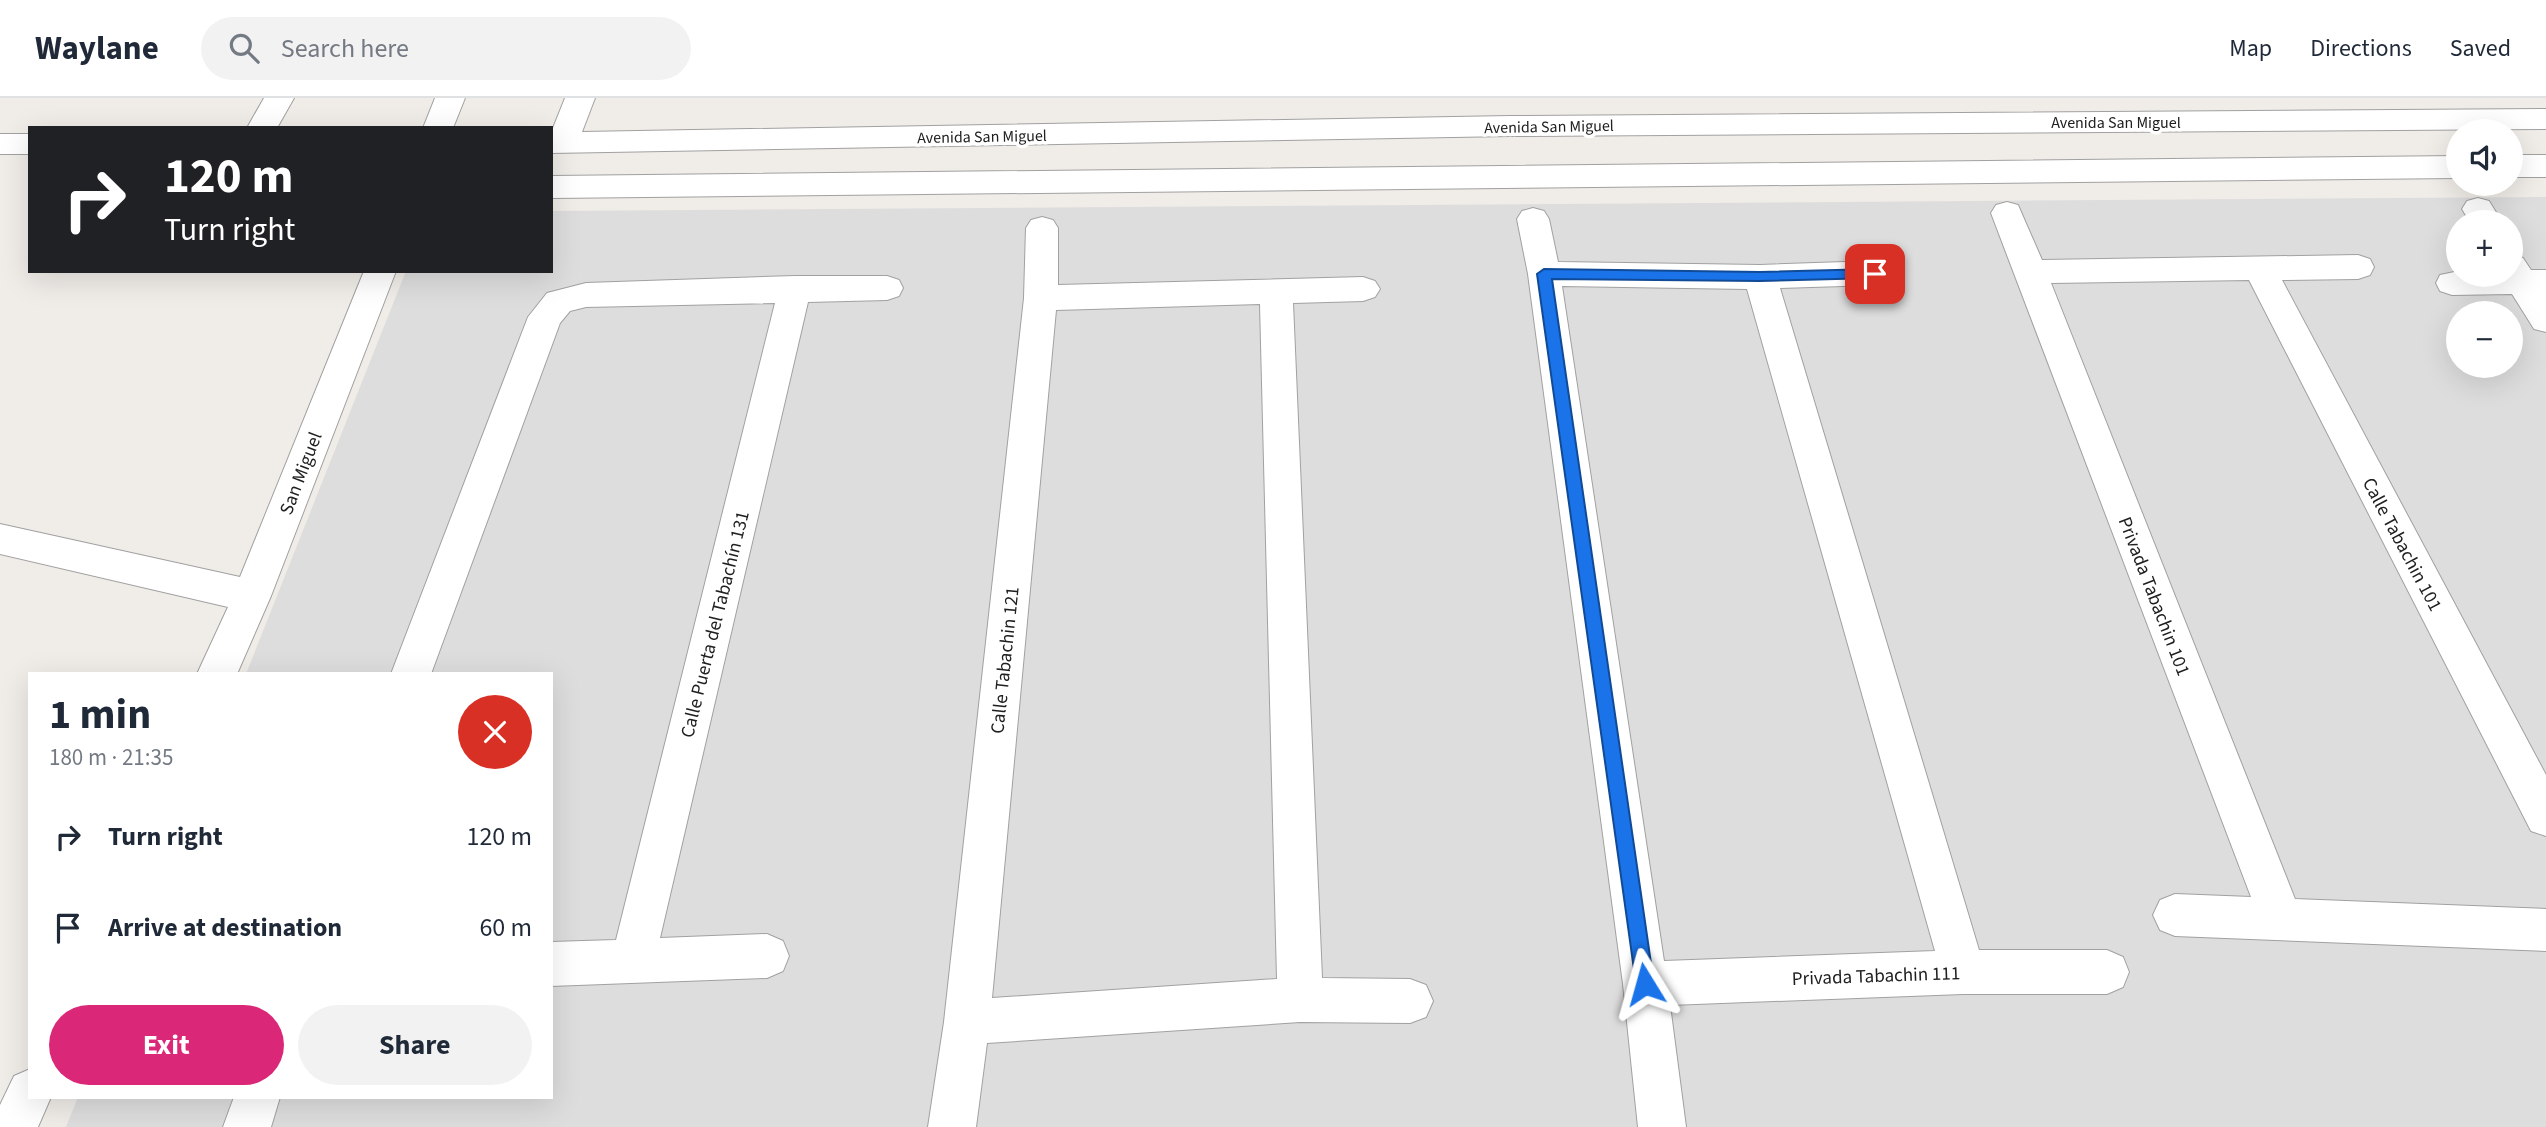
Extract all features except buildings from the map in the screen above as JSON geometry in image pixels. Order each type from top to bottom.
[{"type":"street","points":[[263,126],[278,98]]},
{"type":"street","points":[[439,126],[450,98]]},
{"type":"street","points":[[557,143],[580,98]]},
{"type":"street","name":"Avenida San Miguel","points":[[557,143],[1508,112],[2449,109],[2546,119]]},
{"type":"street","points":[[0,144],[28,144]]},
{"type":"street","points":[[2523,166],[2546,166]]},
{"type":"street","points":[[553,187],[2446,167]]},
{"type":"street","name":"Privada Tabachin 101","points":[[2007,213],[2282,920]]},
{"type":"street","points":[[1532,219],[1544,274],[1645,984],[1662,1127]]},
{"type":"street","name":"Calle Tabachin 121","points":[[952,1127],[967,1021],[1041,298],[1042,228]]},
{"type":"street","points":[[2029,272],[2358,267]]},
{"type":"street","name":"Calle Tabachin 101","points":[[2260,270],[2546,817]]},
{"type":"street","name":"San Miguel","points":[[218,672],[252,596],[379,273]]},
{"type":"street","points":[[1544,274],[1875,274]]},
{"type":"street","points":[[1760,276],[1963,972]]},
{"type":"street","points":[[2526,277],[2546,320]]},
{"type":"street","points":[[412,672],[545,317],[559,302],[586,295],[887,288]]},
{"type":"street","name":"Calle Puerta del Tabachín 131","points":[[633,959],[795,289]]},
{"type":"street","points":[[1041,298],[1363,289]]},
{"type":"street","points":[[1276,292],[1300,1000]]},
{"type":"street","points":[[0,539],[252,596]]},
{"type":"street","points":[[2175,915],[2546,930]]},
{"type":"street","points":[[553,964],[767,956]]},
{"type":"street","name":"Privada Tabachin 111","points":[[1645,984],[1963,972],[2107,972]]},
{"type":"street","points":[[967,1021],[1300,1000],[1410,1001]]},
{"type":"street","points":[[14,1127],[28,1096]]},
{"type":"street","points":[[247,1127],[256,1099]]},
{"type":"shaded area","points":[[2546,197],[2546,1127],[66,1127],[77,1099],[553,1099],[553,672],[247,672],[405,273],[553,273],[553,211]]},
{"type":"route","points":[[1645,984],[1544,274],[1875,274]]}]
